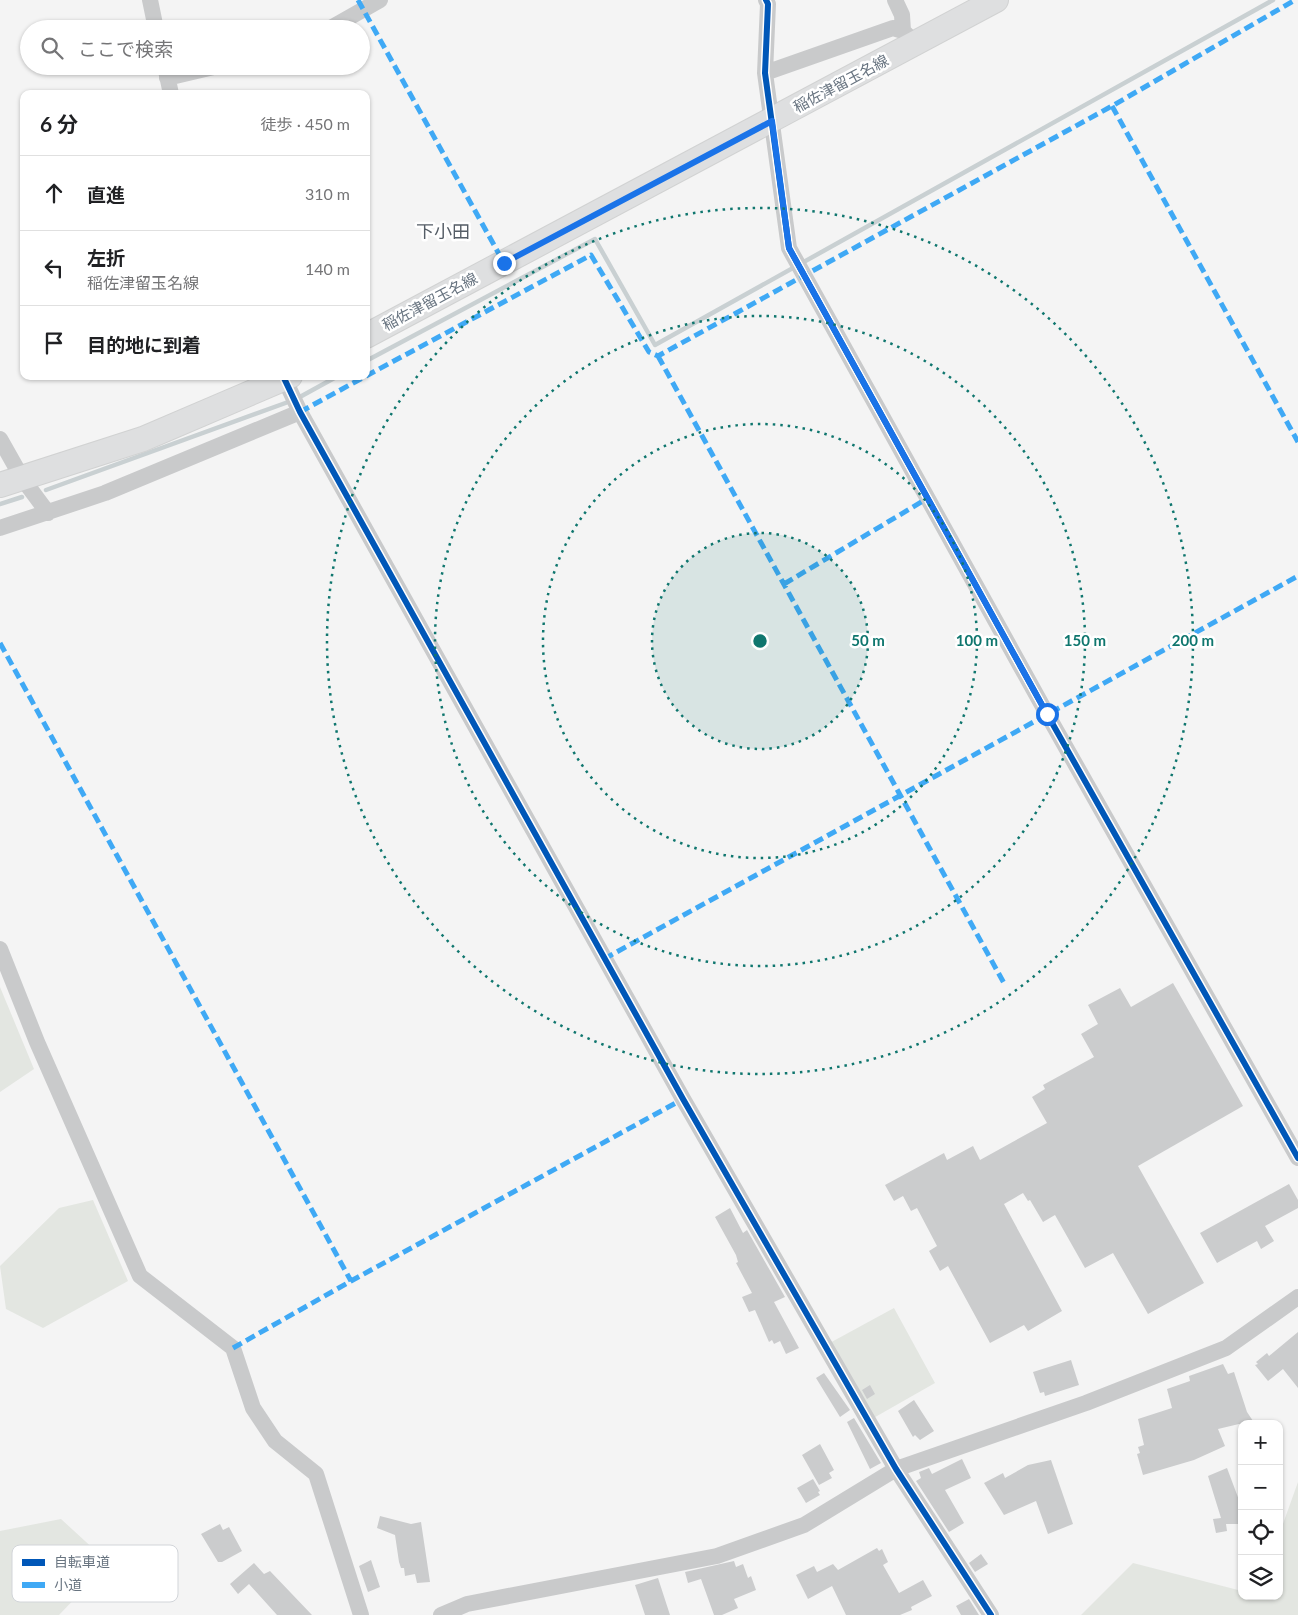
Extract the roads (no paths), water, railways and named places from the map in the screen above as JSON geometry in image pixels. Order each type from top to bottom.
[{"type":"main road","name":"稲佐津留玉名線","points":[[370,334],[772,121],[909,38],[996,0]]},
{"type":"main road","points":[[0,484],[142,439],[284,380]]},
{"type":"street","points":[[150,0],[154,20]]},
{"type":"street","points":[[345,20],[380,0]]},
{"type":"street","points":[[766,0],[768,4],[765,72],[789,248],[1052,723],[1298,1158]]},
{"type":"street","points":[[901,5],[909,38]]},
{"type":"street","points":[[765,72],[893,28],[909,38]]},
{"type":"street","points":[[168,79],[183,75]]},
{"type":"street","points":[[286,380],[300,412],[673,1083],[896,1469],[991,1615]]},
{"type":"street","points":[[0,528],[105,493],[300,412]]},
{"type":"street","points":[[0,439],[22,478],[48,512]]},
{"type":"street","points":[[0,949],[37,1042],[140,1276],[233,1348],[253,1408],[275,1440],[316,1474],[361,1615]]},
{"type":"street","points":[[441,1615],[467,1604],[717,1556],[804,1525],[896,1469],[1086,1403],[1226,1348],[1298,1296]]},
{"type":"waterway","points":[[370,359],[595,239],[655,345],[1273,0]]},
{"type":"waterway","points":[[298,398],[331,380]]},
{"type":"waterway","points":[[46,490],[291,401]]},
{"type":"waterway","points":[[0,504],[22,497]]},
{"type":"district","name":"下小田","points":[[443,232]]}]
